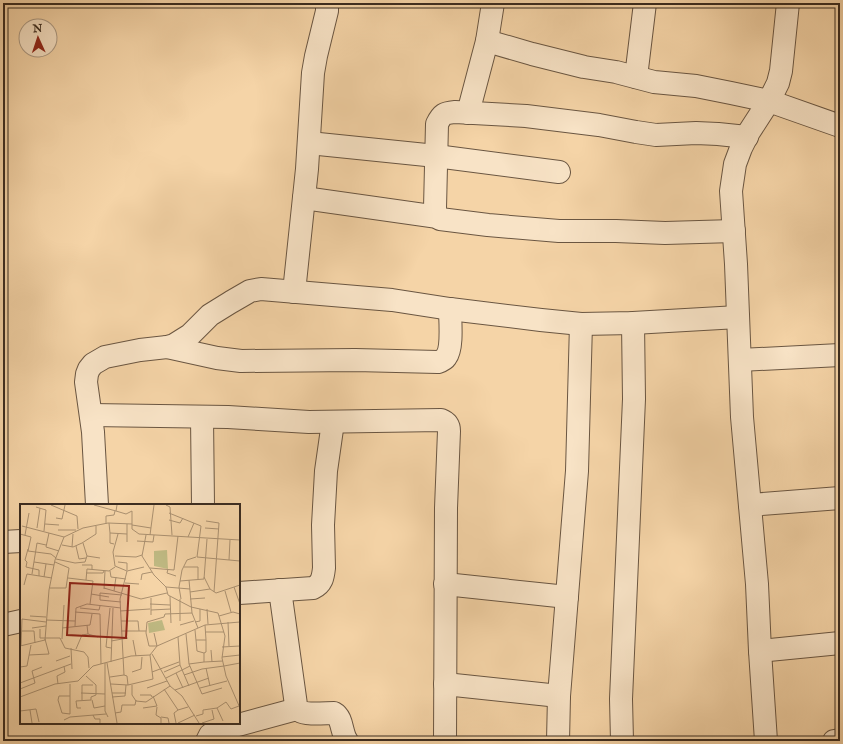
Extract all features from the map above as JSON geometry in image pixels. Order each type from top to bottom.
[{"type":"street","points":[[294,292],[309,143],[313,73],[327,11],[327,3]]},
{"type":"street","points":[[468,113],[487,41],[493,3]]},
{"type":"street","points":[[636,77],[645,3]]},
{"type":"street","points":[[766,741],[757,584],[742,417],[731,191],[735,164],[741,148],[769,102],[778,83],[781,70],[788,3]]},
{"type":"street","points":[[487,41],[532,54],[616,72],[654,82],[696,86],[769,102],[840,126]]},
{"type":"street","points":[[438,217],[435,208],[438,124],[440,118],[446,113],[455,112],[526,116],[598,125],[656,135],[696,133],[747,137]]},
{"type":"street","points":[[309,143],[436,156],[559,172]]},
{"type":"street","points":[[304,198],[438,217],[440,219],[559,231],[665,233],[734,230]]},
{"type":"street","points":[[97,504],[94,432],[86,382],[87,374],[90,368],[93,364],[105,357],[140,350],[167,347],[174,344],[190,335],[210,315],[250,291],[261,289],[392,300],[450,309],[581,324],[633,323],[738,317]]},
{"type":"street","points":[[167,347],[217,358],[241,361],[355,360],[438,362],[443,361],[446,358],[449,351],[450,309]]},
{"type":"street","points":[[622,741],[621,699],[634,398],[633,323]]},
{"type":"street","points":[[558,741],[559,696],[577,471],[581,324]]},
{"type":"street","points":[[740,360],[840,355]]},
{"type":"street","points":[[91,415],[228,417],[309,422],[441,420],[446,422],[449,431],[446,508],[444,741]]},
{"type":"street","points":[[202,417],[203,504]]},
{"type":"street","points":[[240,593],[313,588],[320,584],[324,568],[323,525],[326,471],[333,422]]},
{"type":"street","points":[[750,505],[840,498]]},
{"type":"street","points":[[3,542],[20,541]]},
{"type":"street","points":[[445,584],[567,597]]},
{"type":"street","points":[[280,590],[294,698],[297,709],[306,713],[337,714],[347,741]]},
{"type":"street","points":[[3,625],[20,621]]},
{"type":"street","points":[[760,651],[840,643]]},
{"type":"street","points":[[444,684],[559,696]]},
{"type":"street","points":[[207,741],[210,735],[216,731],[297,709]]},
{"type":"street","points":[[834,741],[840,740]]}]
